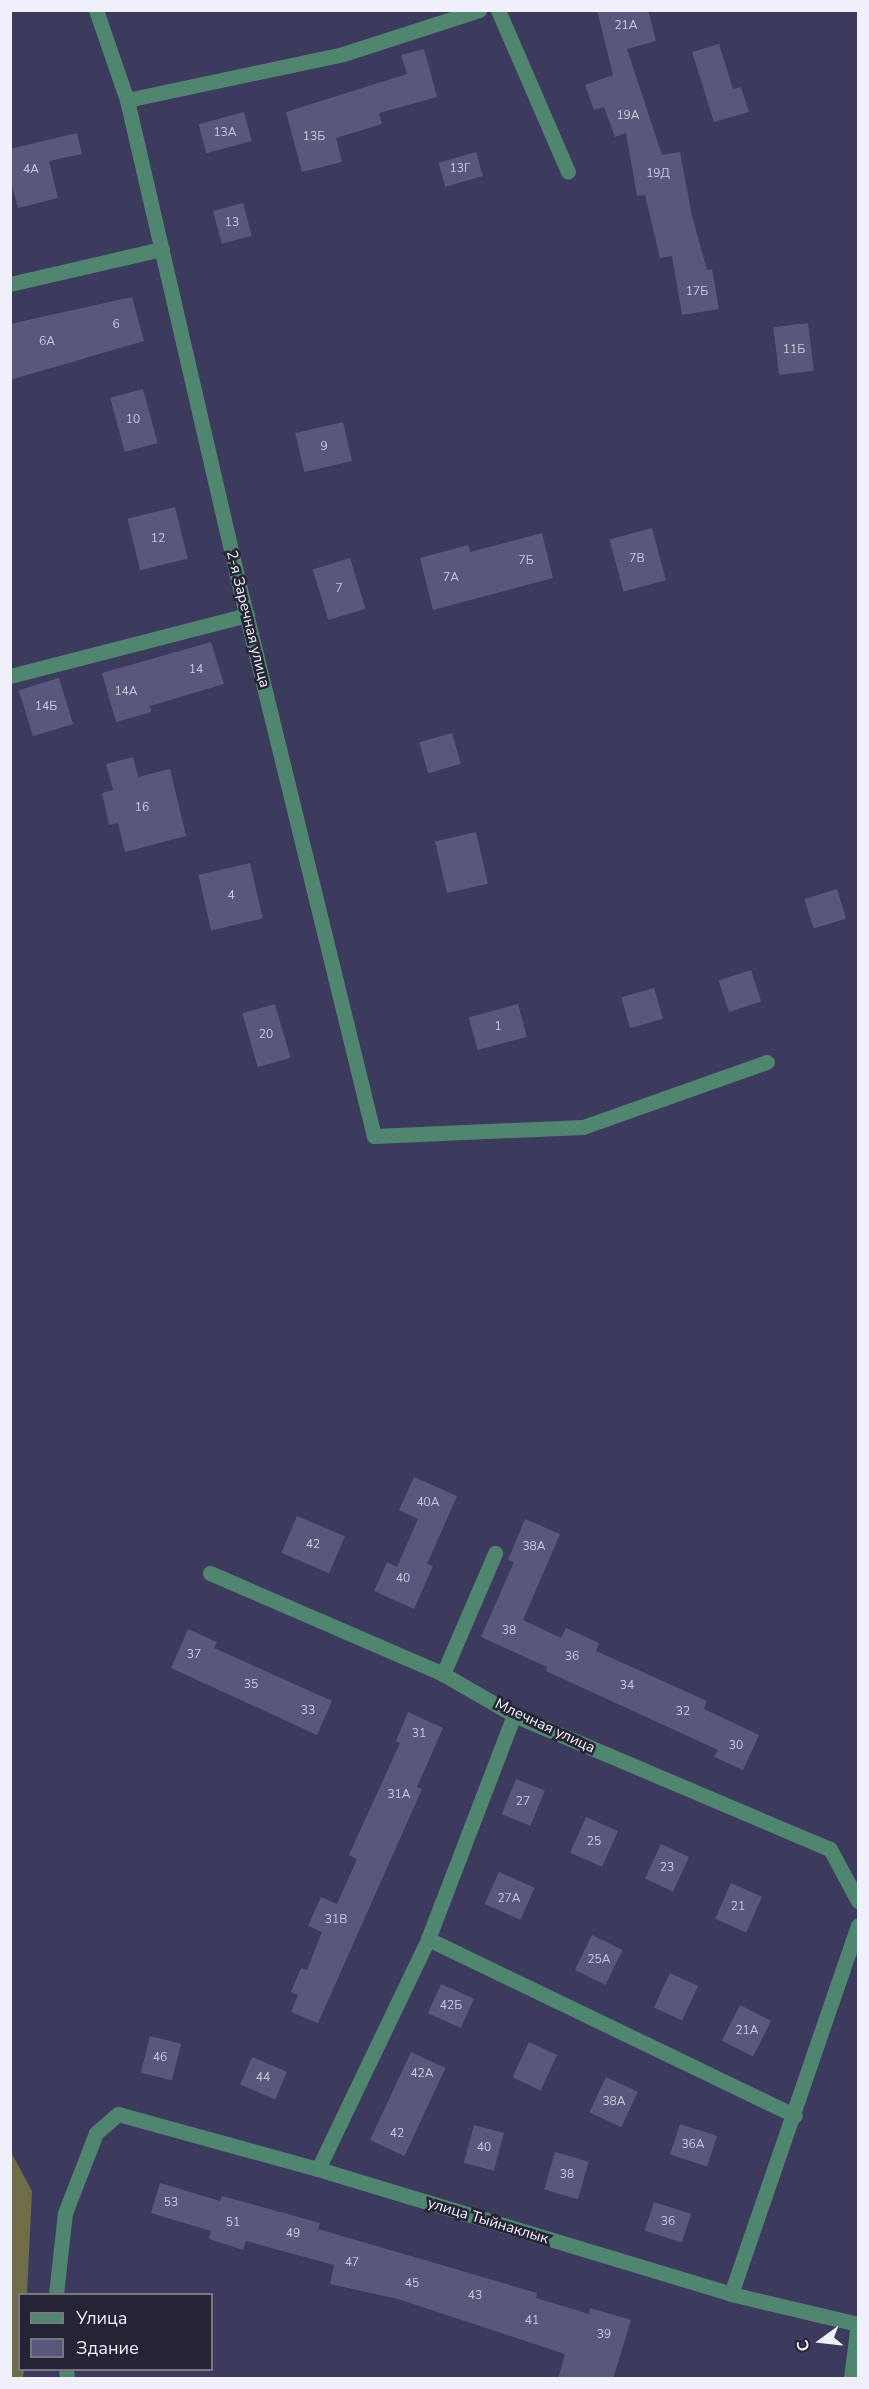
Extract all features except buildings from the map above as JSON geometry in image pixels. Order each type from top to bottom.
[{"type":"street","name":"2-я Заречная улица","points":[[96,10],[127,100],[247,615],[374,1136],[583,1127],[767,1062]]},
{"type":"street","points":[[127,100],[343,54],[479,10]]},
{"type":"street","points":[[498,10],[568,172]]},
{"type":"street","points":[[10,284],[162,249]]},
{"type":"street","points":[[10,676],[247,615]]},
{"type":"street","points":[[442,1674],[495,1553]]},
{"type":"street","name":"Млечная улица","points":[[210,1573],[442,1674],[513,1715],[830,1849],[858,1901]]},
{"type":"street","points":[[318,2169],[428,1939],[513,1715]]},
{"type":"street","points":[[731,2294],[795,2116],[852,1970],[858,1925]]},
{"type":"street","points":[[428,1939],[795,2116]]},
{"type":"street","name":"улица Тыйнаклык","points":[[56,2293],[65,2213],[96,2133],[118,2114],[318,2169],[731,2294],[858,2324]]},
{"type":"street","points":[[851,2379],[858,2324]]},
{"type":"shaded area","points":[[11,2152],[32,2191],[27,2293],[18,2293],[18,2371],[24,2371],[23,2378],[11,2378]]}]
